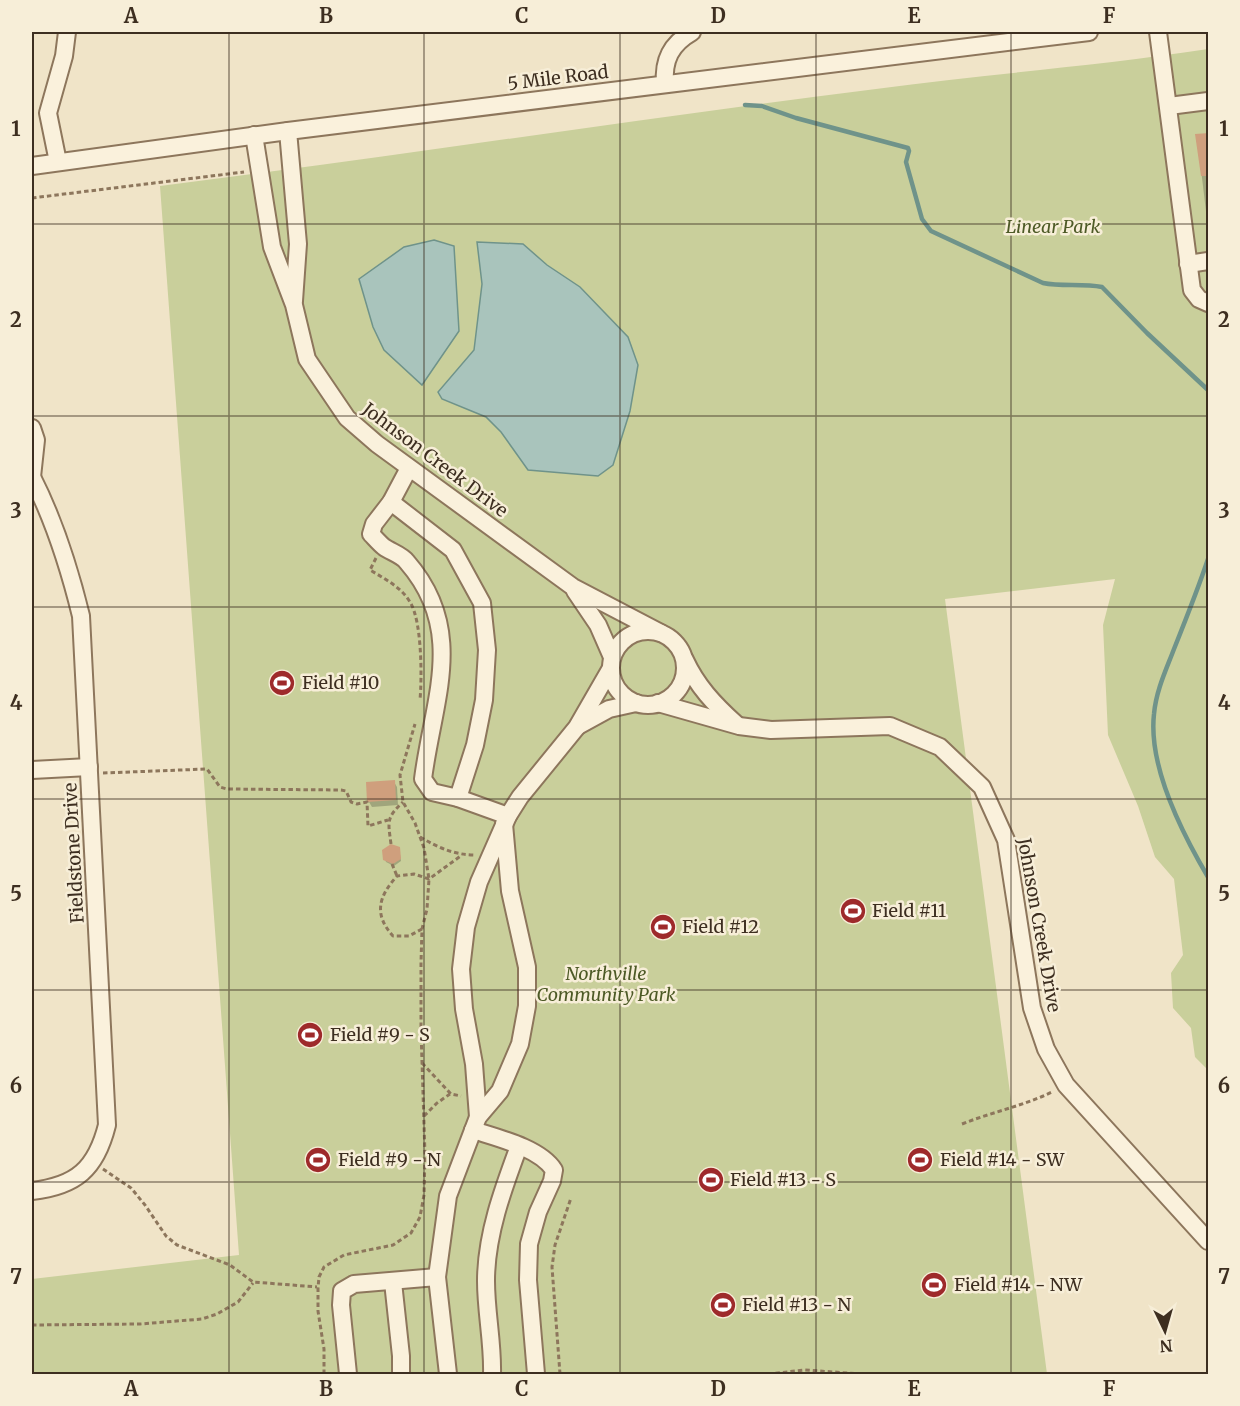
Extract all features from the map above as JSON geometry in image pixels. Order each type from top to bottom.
[{"type":"street","points":[[58,162],[48,113],[64,56],[67,32]]},
{"type":"street","points":[[665,84],[664,69],[669,54],[683,37],[692,32]]},
{"type":"street","name":"5 Mile Road","points":[[32,166],[254,135],[1089,32]]},
{"type":"street","points":[[1158,32],[1192,290],[1199,299],[1209,303]]},
{"type":"street","points":[[1169,106],[1209,101]]},
{"type":"street","name":"Johnson Creek Drive","points":[[288,131],[298,244],[294,305]]},
{"type":"street","name":"Johnson Creek Drive","points":[[254,135],[272,247],[294,305],[307,359],[347,418],[409,468],[573,587],[661,633]]},
{"type":"street","points":[[1188,264],[1209,261]]},
{"type":"street","points":[[32,428],[36,440],[32,477]]},
{"type":"street","points":[[409,468],[390,502],[374,524],[371,534],[382,546],[406,560],[433,599],[441,627],[442,657],[437,708],[423,779],[432,792],[458,798],[506,820]]},
{"type":"street","name":"Fieldstone Drive","points":[[32,477],[51,517],[69,564],[81,616],[107,1125],[103,1141],[84,1173],[66,1184],[32,1191]]},
{"type":"street","points":[[390,502],[453,549],[482,603],[487,650],[484,700],[475,745],[458,798]]},
{"type":"street","name":"Johnson Creek Drive","points":[[573,587],[598,625],[611,662]]},
{"type":"street","points":[[476,1124],[474,1064],[464,1009],[461,969],[466,927],[479,882],[506,820],[520,797],[577,727],[618,646],[626,637],[649,630],[671,638],[679,647],[693,678],[711,701],[738,726]]},
{"type":"street","points":[[611,662],[612,679],[618,689],[626,698],[647,705],[669,698],[677,690],[683,681],[684,658]]},
{"type":"street","points":[[577,727],[609,709],[636,703]]},
{"type":"street","name":"Johnson Creek Drive","points":[[658,703],[738,726],[771,730],[890,726],[940,747],[982,787],[1006,840],[1032,1008],[1046,1048],[1065,1083],[1209,1240]]},
{"type":"street","points":[[32,770],[89,771]]},
{"type":"street","points":[[448,1374],[437,1277],[448,1196],[476,1124],[500,1091],[520,1044],[527,1006],[527,967],[510,891],[506,820]]},
{"type":"street","points":[[476,1124],[548,1160],[554,1170],[529,1244],[528,1280],[536,1374]]},
{"type":"street","points":[[492,1374],[486,1281],[488,1248],[507,1179],[519,1146]]},
{"type":"street","points":[[348,1374],[341,1305],[342,1291],[354,1284],[437,1277]]},
{"type":"street","points":[[393,1282],[401,1356],[400,1374]]},
{"type":"path","points":[[32,198],[259,171]]},
{"type":"path","points":[[382,546],[370,570],[399,588],[412,603],[422,670],[419,707]]},
{"type":"path","points":[[324,1374],[318,1288],[319,1277],[324,1267],[344,1255],[393,1245],[411,1233],[420,1217],[424,1195],[426,1155],[421,1030],[422,929],[428,909],[429,879],[424,848],[415,823],[403,802],[400,775],[416,718]]},
{"type":"path","points":[[89,771],[207,769],[220,787],[227,789],[341,789],[346,791],[351,802],[357,804],[367,802],[368,826],[388,820]]},
{"type":"path","points":[[391,844],[388,820],[392,812],[403,802]]},
{"type":"path","points":[[420,837],[443,850],[489,858]]},
{"type":"path","points":[[429,879],[462,855]]},
{"type":"path","points":[[393,864],[398,876]]},
{"type":"path","points":[[422,929],[409,936],[393,936],[384,926],[381,902],[387,887],[398,876],[414,874],[429,879]]},
{"type":"path","points":[[962,1124],[1037,1100],[1065,1083]]},
{"type":"path","points":[[424,1116],[437,1102],[451,1094]]},
{"type":"path","points":[[93,1161],[111,1177],[131,1188],[146,1204],[166,1236],[177,1245],[201,1252],[230,1265],[253,1282],[318,1288]]},
{"type":"path","points":[[561,1374],[552,1267],[555,1245],[571,1198]]},
{"type":"path","points":[[32,1325],[140,1324],[202,1319],[217,1314],[238,1302],[253,1282]]},
{"type":"path","points":[[768,1374],[805,1370],[862,1374]]},
{"type":"green space","name":"Northville Community Park","points":[[1208,49],[1208,1070],[1195,1057],[1191,1028],[1173,1008],[1171,973],[1183,955],[1174,879],[1155,857],[1138,806],[1108,735],[1103,625],[1115,579],[945,599],[1047,1374],[32,1374],[32,1279],[239,1255],[160,186],[786,101]]},
{"type":"water","points":[[434,240],[454,246],[459,331],[422,385],[384,350],[373,327],[359,279],[404,247]]},
{"type":"water","points":[[477,242],[523,244],[547,265],[580,287],[628,337],[638,365],[630,411],[613,465],[598,476],[528,470],[501,432],[486,417],[442,399],[438,392],[474,350],[482,284]]},
{"type":"building","points":[[1209,133],[1209,176],[1201,176],[1195,134]]},
{"type":"building","points":[[395,780],[396,800],[367,802],[366,782]]},
{"type":"building","points":[[391,844],[400,847],[401,859],[393,864],[383,860],[382,850]]},
{"type":"waterway","points":[[745,105],[762,106],[796,118],[908,148],[906,162],[922,219],[931,231],[1043,283],[1102,287],[1208,390]]},
{"type":"waterway","points":[[1208,559],[1159,689],[1154,714],[1156,756],[1169,799],[1208,877]]},
{"type":"place","name":"Field #10","points":[[282,683]]},
{"type":"place","name":"Field #11","points":[[853,911]]},
{"type":"place","name":"Field #12","points":[[663,927]]},
{"type":"place","name":"Field #9 - S","points":[[310,1035]]},
{"type":"place","name":"Field #9 - N","points":[[318,1160]]},
{"type":"place","name":"Field #14 - SW","points":[[920,1160]]},
{"type":"place","name":"Field #13 - S","points":[[711,1180]]},
{"type":"place","name":"Field #14 - NW","points":[[934,1285]]},
{"type":"place","name":"Field #13 - N","points":[[723,1305]]},
{"type":"park label","name":"Linear Park","points":[[1053,227]]}]
